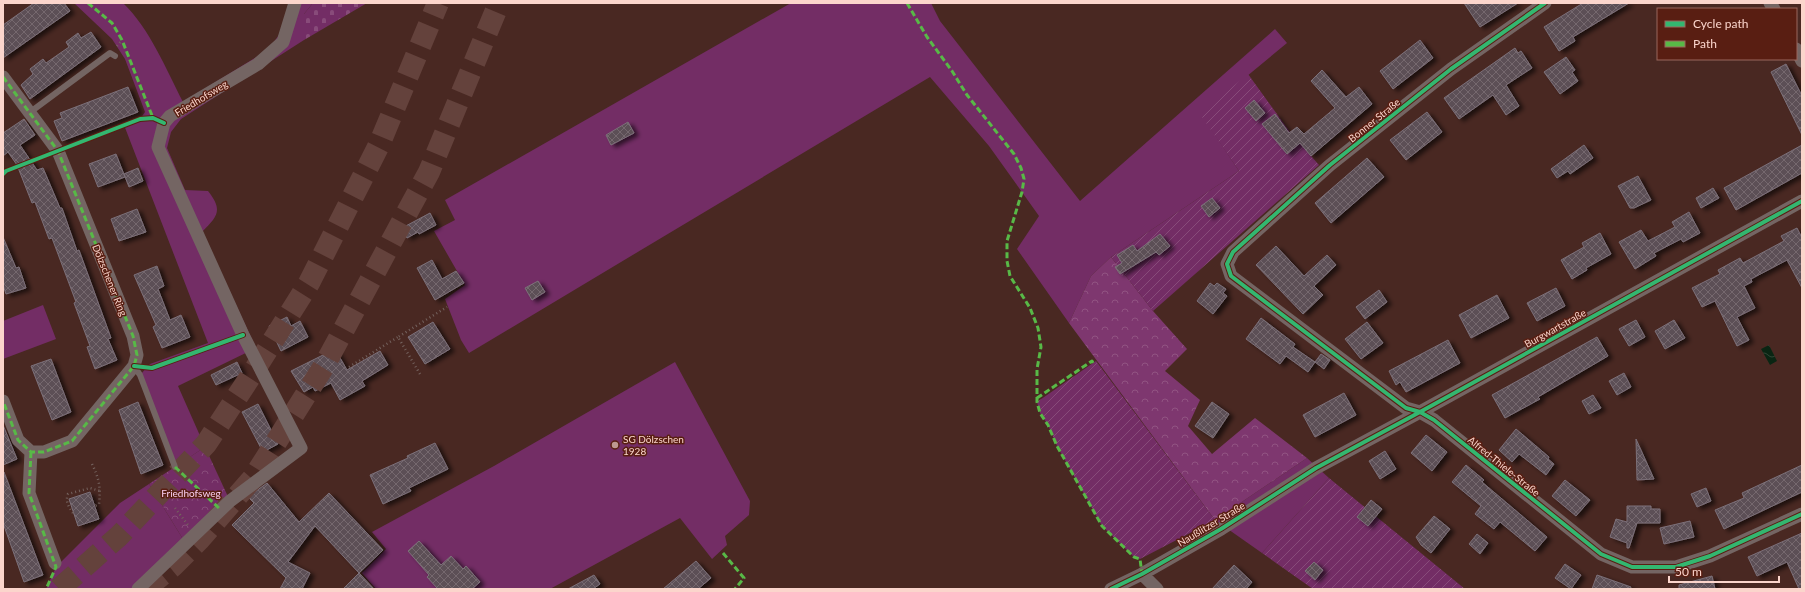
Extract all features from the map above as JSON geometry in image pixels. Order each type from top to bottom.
[{"type":"street","name":"Friedhofsweg","points":[[138,589],[230,501],[301,448],[243,335],[158,147],[164,122],[170,116],[258,64],[283,42],[295,3]]},
{"type":"street","name":"Bonner Straße","points":[[1227,264],[1233,252],[1330,165],[1451,69],[1545,3]]},
{"type":"street","points":[[1797,51],[1802,61]]},
{"type":"street","name":"Dölzschener Ring","points":[[3,77],[58,151],[132,336],[137,356],[134,366]]},
{"type":"street","name":"Burgwartstraße","points":[[1316,468],[1802,201]]},
{"type":"street","name":"Alfred-Thiele-Straße","points":[[1227,264],[1231,276],[1406,408],[1420,412],[1434,420],[1601,554],[1632,567],[1676,567],[1710,556],[1802,514]]},
{"type":"street","points":[[3,401],[18,440],[31,452],[44,452],[72,441],[134,366]]},
{"type":"street","points":[[31,452],[29,494],[55,564]]},
{"type":"street","name":"Naußlitzer Straße","points":[[1112,589],[1142,574],[1221,529],[1316,468]]},
{"type":"street","points":[[1142,574],[1157,589]]},
{"type":"lane","points":[[29,113],[110,53],[116,56]]},
{"type":"lane","points":[[134,366],[140,375],[174,467]]},
{"type":"path","points":[[349,367],[447,307]]},
{"type":"path","points":[[398,337],[420,374]]},
{"type":"path","points":[[92,464],[97,474],[100,491],[98,504],[95,506]]},
{"type":"path","points":[[73,513],[68,507],[66,499],[68,494],[90,488],[100,491]]},
{"type":"path","points":[[175,508],[192,530]]},
{"type":"green space","points":[[74,3],[123,3],[133,13],[149,37],[164,63],[183,102],[268,50],[284,28],[289,3],[313,3],[304,14],[304,40],[181,119],[171,132],[167,148],[185,190],[208,191],[216,203],[217,213],[212,222],[202,232],[256,348],[178,386],[205,447],[175,467],[140,375],[150,364],[208,343],[124,125],[140,119],[145,112],[125,59],[112,39]]},
{"type":"green space","points":[[313,3],[367,3],[304,40],[304,14]]},
{"type":"green space","points":[[791,3],[931,3],[940,21],[1080,201],[1275,29],[1287,43],[1201,114],[1239,171],[1111,257],[1091,276],[1069,323],[1017,249],[1039,216],[989,146],[930,77],[469,353],[461,340],[445,299],[465,285],[434,231],[455,220],[445,200]]},
{"type":"green space","points":[[1248,74],[1290,132],[1319,165],[1153,311],[1111,257],[1239,171],[1200,114]]},
{"type":"green space","points":[[1111,257],[1153,311],[1187,349],[1165,371],[1200,400],[1188,426],[1212,454],[1255,418],[1307,458],[1215,520],[1069,323],[1091,276]]},
{"type":"green space","points":[[43,305],[56,339],[3,359],[3,321]]},
{"type":"green space","points":[[1096,361],[1215,520],[1140,559],[1134,557],[1102,526],[1057,446],[1048,425],[1040,413],[1037,402]]},
{"type":"green space","points":[[675,362],[750,501],[749,515],[725,536],[727,545],[712,559],[680,518],[550,589],[376,589],[362,573],[386,549],[372,532],[494,466]]},
{"type":"green space","name":"Friedhofsweg","points":[[205,447],[230,501],[186,544],[149,484]]},
{"type":"green space","points":[[1307,458],[1329,478],[1262,553],[1215,520]]},
{"type":"green space","points":[[1329,478],[1465,589],[1313,589],[1262,553]]},
{"type":"green space","points":[[149,484],[186,544],[138,589],[46,589],[56,567],[120,503]]},
{"type":"water","points":[[1769,345],[1777,361],[1770,365],[1761,349]]},
{"type":"building","points":[[34,3],[64,3],[70,11],[3,58],[3,25]]},
{"type":"building","points":[[1464,3],[1518,3],[1480,27]]},
{"type":"building","points":[[1583,3],[1629,3],[1573,37],[1575,41],[1559,51],[1544,27]]},
{"type":"building","points":[[91,32],[101,47],[30,99],[21,85],[33,74],[30,69],[43,59],[46,63],[69,47],[66,42],[78,33],[81,38]]},
{"type":"building","points":[[1420,40],[1433,58],[1393,89],[1380,71]]},
{"type":"building","points":[[1515,48],[1518,53],[1521,51],[1532,68],[1506,85],[1519,106],[1506,115],[1493,95],[1459,119],[1444,98]]},
{"type":"building","points":[[1566,57],[1575,70],[1572,72],[1578,81],[1560,94],[1544,72]]},
{"type":"building","points":[[1786,64],[1802,96],[1802,135],[1771,72]]},
{"type":"building","points":[[1322,70],[1346,97],[1359,87],[1372,104],[1311,156],[1300,143],[1287,154],[1262,124],[1275,114],[1289,133],[1297,127],[1304,134],[1335,108],[1311,81]]},
{"type":"building","points":[[128,87],[138,112],[62,141],[54,121],[62,118],[60,113]]},
{"type":"building","points":[[1254,100],[1265,113],[1256,121],[1245,108]]},
{"type":"building","points":[[1427,112],[1442,132],[1406,160],[1390,140]]},
{"type":"building","points":[[24,119],[35,135],[20,145],[37,170],[43,168],[60,208],[62,208],[111,338],[108,339],[117,360],[95,369],[87,347],[90,346],[74,303],[76,302],[52,238],[49,239],[35,202],[32,203],[17,165],[8,152],[3,156],[3,133]]},
{"type":"building","points":[[628,122],[634,133],[611,145],[606,135]]},
{"type":"building","points":[[1584,145],[1593,158],[1570,174],[1568,171],[1557,178],[1551,169]]},
{"type":"building","points":[[1802,145],[1802,173],[1736,210],[1724,188]]},
{"type":"building","points":[[116,154],[125,177],[98,187],[89,164]]},
{"type":"building","points":[[1367,158],[1384,177],[1331,223],[1315,203]]},
{"type":"building","points":[[138,168],[143,181],[129,187],[124,174]]},
{"type":"building","points":[[1638,176],[1651,200],[1634,208],[1630,208],[1618,186]]},
{"type":"building","points":[[1713,188],[1719,198],[1701,208],[1696,198]]},
{"type":"building","points":[[1212,198],[1220,208],[1209,217],[1201,206]]},
{"type":"building","points":[[137,209],[146,232],[119,241],[111,219]]},
{"type":"building","points":[[1689,212],[1700,233],[1683,242],[1681,239],[1654,253],[1656,256],[1635,269],[1619,242],[1641,230],[1648,241],[1675,227],[1672,222]]},
{"type":"building","points":[[430,213],[436,225],[419,234],[418,232],[407,238],[402,228]]},
{"type":"building","points":[[1797,228],[1802,238],[1802,288],[1787,260],[1751,279],[1752,282],[1744,286],[1755,308],[1737,317],[1749,340],[1737,346],[1715,301],[1702,307],[1692,288],[1720,274],[1718,270],[1740,258],[1743,263],[1784,241],[1781,236]]},
{"type":"building","points":[[1600,233],[1611,254],[1586,268],[1587,270],[1572,279],[1561,260],[1584,247],[1582,243]]},
{"type":"building","points":[[1160,234],[1170,246],[1159,255],[1156,252],[1120,274],[1115,267],[1122,263],[1117,255],[1133,245],[1137,251]]},
{"type":"building","points":[[3,237],[16,268],[19,267],[26,288],[6,294],[3,285]]},
{"type":"building","points":[[1276,246],[1304,276],[1327,255],[1336,265],[1314,286],[1323,295],[1303,314],[1256,265]]},
{"type":"building","points":[[432,260],[442,279],[456,271],[464,283],[435,300],[417,268]]},
{"type":"building","points":[[157,266],[164,286],[158,289],[170,320],[181,315],[190,337],[162,348],[153,327],[156,325],[134,275]]},
{"type":"building","points":[[538,281],[545,292],[532,300],[525,288]]},
{"type":"building","points":[[1210,283],[1214,286],[1217,283],[1226,289],[1223,293],[1227,296],[1213,314],[1197,301]]},
{"type":"building","points":[[1556,288],[1565,306],[1537,321],[1527,303]]},
{"type":"building","points":[[1379,290],[1387,302],[1365,319],[1356,307]]},
{"type":"building","points":[[1497,295],[1509,318],[1471,338],[1459,315]]},
{"type":"building","points":[[287,317],[291,326],[300,321],[308,337],[281,351],[269,326]]},
{"type":"building","points":[[1261,318],[1295,344],[1293,347],[1315,362],[1308,372],[1286,356],[1280,364],[1246,339]]},
{"type":"building","points":[[1636,320],[1645,337],[1629,346],[1619,329]]},
{"type":"building","points":[[1674,320],[1685,338],[1665,349],[1655,331]]},
{"type":"building","points":[[433,322],[450,349],[425,364],[408,337]]},
{"type":"building","points":[[1367,322],[1383,343],[1361,359],[1345,339]]},
{"type":"building","points":[[1597,337],[1608,356],[1538,397],[1540,399],[1505,418],[1492,395]]},
{"type":"building","points":[[1448,340],[1460,363],[1406,392],[1400,382],[1396,385],[1389,371]]},
{"type":"building","points":[[335,349],[347,370],[380,351],[388,365],[362,381],[365,386],[340,400],[331,383],[315,391],[313,387],[304,392],[291,371]]},
{"type":"building","points":[[1321,354],[1330,360],[1324,369],[1315,362]]},
{"type":"building","points":[[51,359],[71,412],[52,420],[31,366]]},
{"type":"building","points":[[237,362],[242,373],[216,385],[211,375]]},
{"type":"building","points":[[1624,373],[1631,387],[1617,395],[1609,381]]},
{"type":"building","points":[[1344,393],[1356,415],[1315,437],[1303,415]]},
{"type":"building","points":[[1593,395],[1601,408],[1589,414],[1582,401]]},
{"type":"building","points":[[138,402],[163,465],[141,474],[119,410]]},
{"type":"building","points":[[1212,402],[1229,414],[1213,438],[1195,426]]},
{"type":"building","points":[[258,404],[278,444],[263,452],[242,412]]},
{"type":"building","points":[[3,425],[17,459],[3,465]]},
{"type":"building","points":[[1516,429],[1549,457],[1548,459],[1554,464],[1546,475],[1519,454],[1512,462],[1499,450]]},
{"type":"building","points":[[1426,435],[1447,452],[1432,471],[1411,453]]},
{"type":"building","points":[[1636,439],[1654,479],[1637,480]]},
{"type":"building","points":[[435,443],[448,469],[409,488],[411,491],[383,504],[370,475],[408,458],[407,456]]},
{"type":"building","points":[[1385,451],[1396,469],[1380,479],[1369,461]]},
{"type":"building","points":[[1466,465],[1484,480],[1482,482],[1547,537],[1535,551],[1500,522],[1494,529],[1475,514],[1481,506],[1452,482]]},
{"type":"building","points":[[1802,465],[1802,492],[1724,529],[1715,510],[1744,498],[1742,493]]},
{"type":"building","points":[[4,472],[43,575],[24,582],[3,523]]},
{"type":"building","points":[[1565,480],[1590,500],[1576,516],[1552,496]]},
{"type":"building","points":[[267,483],[299,522],[329,493],[383,550],[359,573],[315,526],[288,562],[310,573],[302,589],[280,589],[286,578],[232,525],[254,503],[248,497]]},
{"type":"building","points":[[1706,488],[1711,501],[1697,507],[1691,494]]},
{"type":"building","points":[[90,492],[99,519],[78,526],[69,499]]},
{"type":"building","points":[[1371,500],[1382,509],[1368,526],[1357,517]]},
{"type":"building","points":[[1627,506],[1651,506],[1651,509],[1660,509],[1660,523],[1637,523],[1629,548],[1627,548],[1627,543],[1610,537],[1616,519],[1627,522]]},
{"type":"building","points":[[1434,516],[1450,529],[1431,553],[1421,545],[1416,537]]},
{"type":"building","points":[[1690,521],[1694,537],[1664,544],[1660,528]]},
{"type":"building","points":[[1802,533],[1802,589],[1799,589],[1787,562],[1757,576],[1748,557]]},
{"type":"building","points":[[1477,534],[1488,543],[1480,554],[1469,544]]},
{"type":"building","points":[[419,541],[441,565],[451,556],[463,569],[466,566],[480,582],[472,589],[438,589],[427,577],[429,575],[408,551]]},
{"type":"building","points":[[696,561],[711,578],[698,589],[663,589]]},
{"type":"building","points":[[1314,562],[1323,570],[1315,580],[1305,571]]},
{"type":"building","points":[[1565,564],[1581,575],[1571,589],[1555,578]]},
{"type":"building","points":[[1234,565],[1252,582],[1246,589],[1212,589]]},
{"type":"building","points":[[359,573],[374,589],[343,589]]},
{"type":"building","points":[[594,575],[600,584],[593,589],[568,589]]},
{"type":"building","points":[[1597,575],[1631,587],[1630,589],[1592,589]]},
{"type":"building","points":[[1712,576],[1715,589],[1679,589],[1679,585]]},
{"type":"tunnel","points":[[59,589],[119,536],[206,444],[252,374],[309,283],[379,145],[438,3]]},
{"type":"tunnel","points":[[145,589],[173,566],[199,540],[254,477],[324,366],[429,172],[499,3]]},
{"type":"marked path","points":[[88,3],[112,23],[122,40],[153,118]]},
{"type":"marked path","points":[[907,3],[927,37],[952,71],[967,95],[1014,154],[1021,168],[1024,179],[1022,192],[1007,241],[1007,261],[1010,276],[1030,308],[1038,328],[1041,347],[1037,369],[1037,402],[1040,413],[1048,425],[1057,446],[1102,526],[1134,557],[1140,559],[1142,574]]},
{"type":"marked path","points":[[3,77],[58,151],[133,336],[137,355],[134,366],[72,441],[44,452],[31,452],[18,440],[3,401]]},
{"type":"marked path","points":[[1037,398],[1092,361],[1093,363]]},
{"type":"marked path","points":[[31,452],[29,493],[56,567],[46,589]]},
{"type":"marked path","points":[[175,467],[221,510]]},
{"type":"marked path","points":[[723,553],[744,578],[735,589]]},
{"type":"cycle path","points":[[1545,3],[1451,69],[1330,165],[1233,252],[1227,264],[1231,276],[1406,408],[1420,412],[1434,420],[1601,554],[1632,567],[1676,567],[1710,556],[1802,514]]},
{"type":"cycle path","points":[[3,174],[6,171],[140,119],[153,118],[164,123]]},
{"type":"cycle path","points":[[1111,589],[1142,574],[1221,529],[1316,468],[1802,201]]},
{"type":"cycle path","points":[[134,366],[152,368],[243,335]]},
{"type":"place","name":"SG Dölzschen 1928","points":[[615,445]]}]
